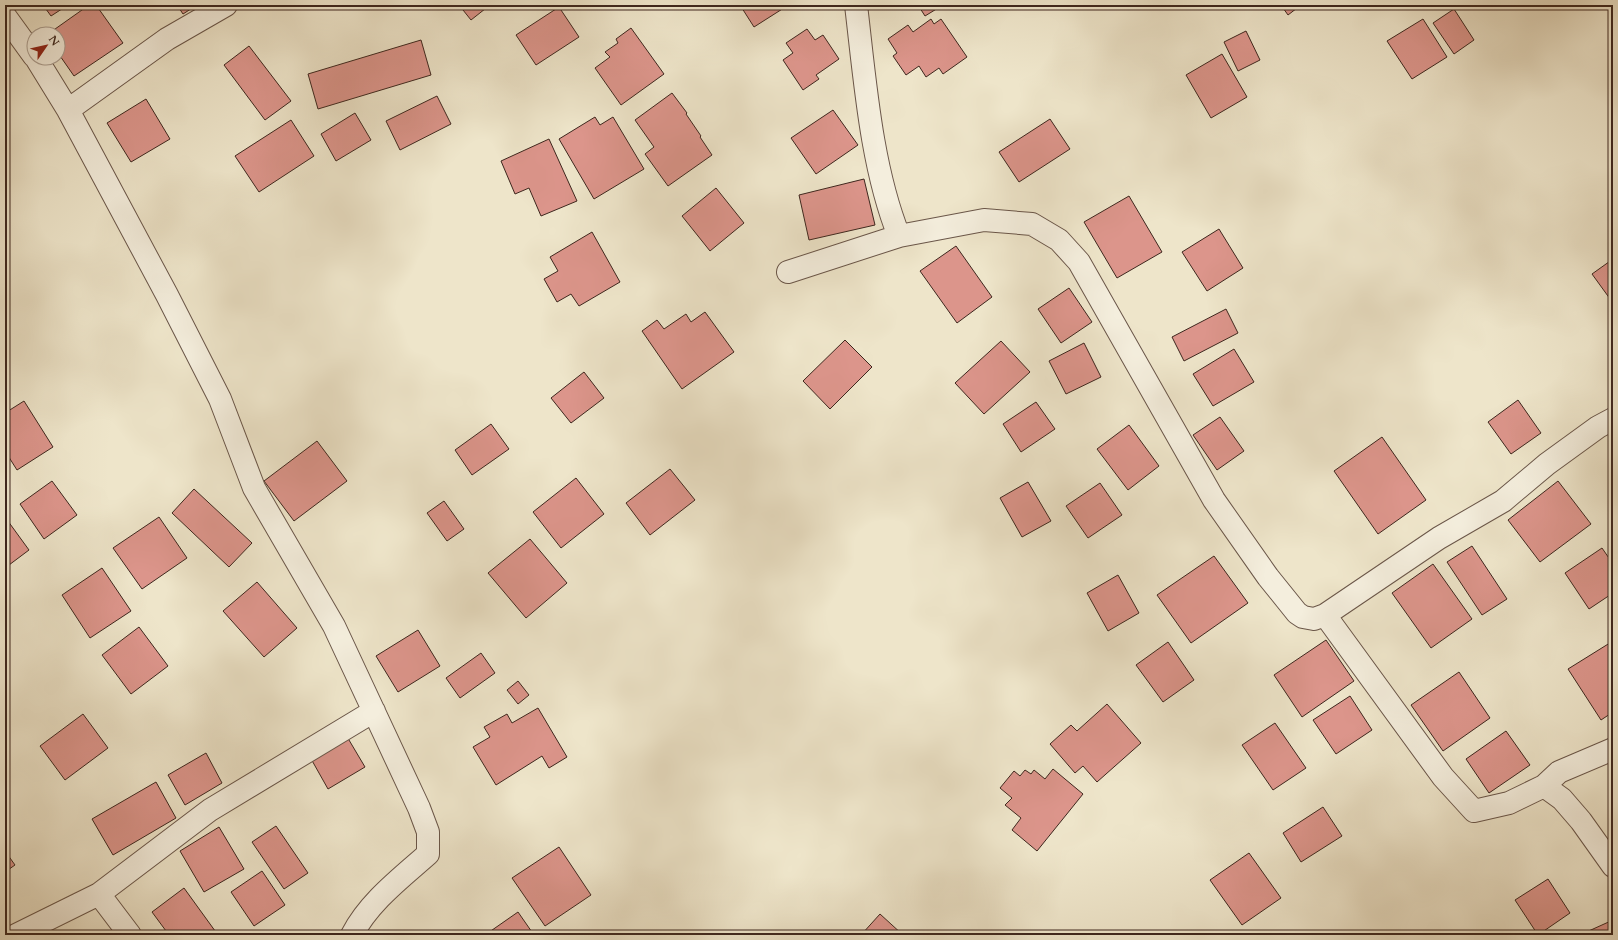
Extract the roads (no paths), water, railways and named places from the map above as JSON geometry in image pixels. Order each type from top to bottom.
[{"type":"street","points":[[68,110],[167,39],[226,5]]},
{"type":"street","points":[[856,5],[872,132],[890,213],[899,236]]},
{"type":"street","points":[[5,16],[26,45]]},
{"type":"street","points":[[41,66],[68,110],[167,295],[220,399],[254,488],[334,626],[419,808],[428,832],[428,854],[388,890],[359,921],[352,935]]},
{"type":"street","points":[[788,272],[899,236],[984,220],[1032,224],[1059,240],[1079,262],[1214,500],[1268,577],[1297,613],[1303,617],[1314,619],[1325,615],[1439,538],[1503,501],[1547,464],[1598,427],[1613,419]]},
{"type":"street","points":[[1325,615],[1443,777],[1474,811],[1509,803],[1544,786],[1559,772],[1613,749]]},
{"type":"street","points":[[16,935],[98,894],[210,810],[374,711]]},
{"type":"street","points":[[1544,786],[1562,798],[1581,821],[1613,866]]},
{"type":"street","points":[[98,894],[130,935]]}]
